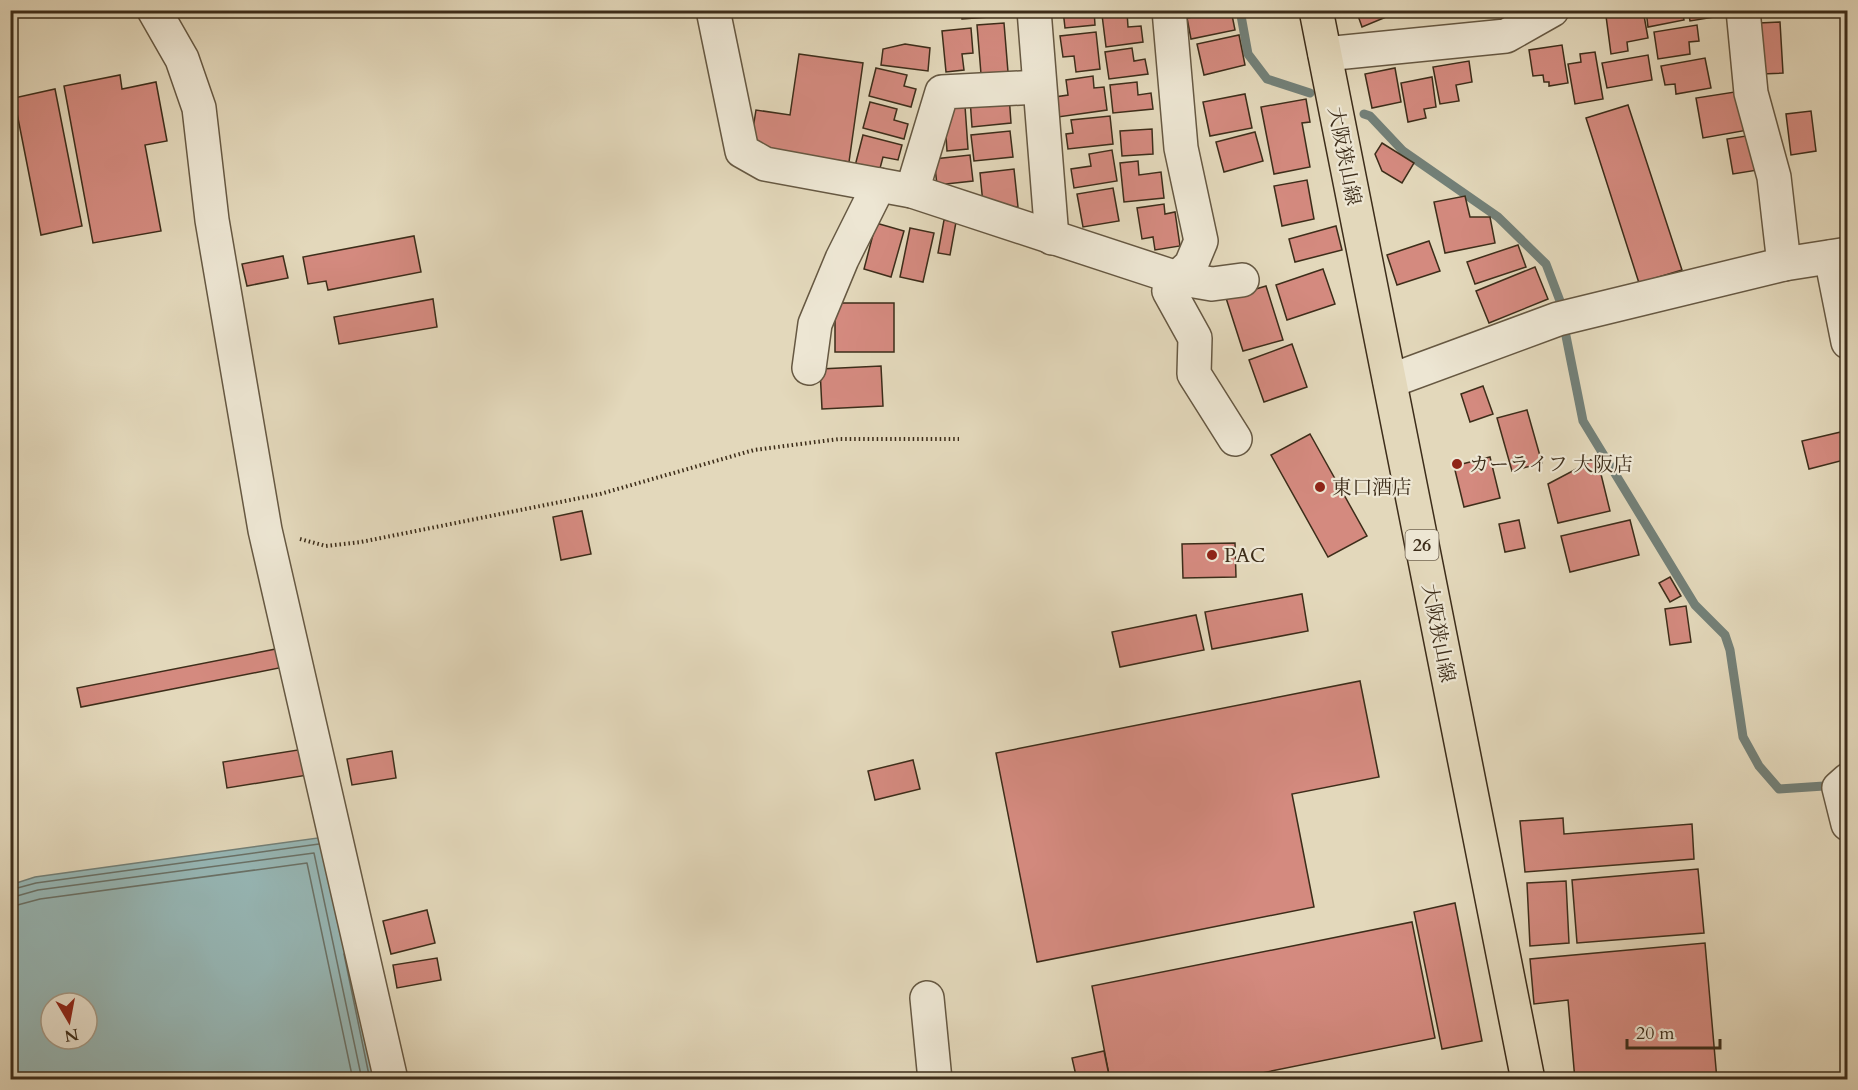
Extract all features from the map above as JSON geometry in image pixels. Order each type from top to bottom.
[{"type":"main road","name":"大阪狭山線","points":[[1316,10],[1528,1080]]},
{"type":"street","points":[[154,10],[182,59],[199,108],[212,220],[266,530],[391,1080]]},
{"type":"street","points":[[713,10],[742,151],[765,164],[912,191],[1177,278],[1212,284],[1242,280]]},
{"type":"street","points":[[1034,10],[1052,238]]},
{"type":"street","points":[[1169,10],[1181,148],[1201,241],[1191,265],[1177,278],[1169,291],[1195,338],[1194,375],[1235,439]]},
{"type":"street","points":[[1325,54],[1506,36],[1552,10]]},
{"type":"street","points":[[1743,10],[1751,93],[1774,177],[1784,264]]},
{"type":"street","points":[[912,191],[942,92],[1039,87]]},
{"type":"street","points":[[809,368],[815,324],[842,259],[879,185]]},
{"type":"street","points":[[1390,381],[1558,319],[1784,264],[1839,256],[1848,342]]},
{"type":"street","points":[[1848,780],[1839,788],[1848,824]]},
{"type":"street","points":[[927,998],[935,1080]]},
{"type":"path","points":[[266,530],[326,546],[361,542],[600,494],[754,450],[839,439],[959,440]]},
{"type":"water","points":[[325,837],[376,1079],[11,1079],[10,885],[35,877]]},
{"type":"building","points":[[961,10],[1002,10],[1003,16],[962,19]]},
{"type":"building","points":[[1063,10],[1094,10],[1095,25],[1065,28]]},
{"type":"building","points":[[1197,10],[1231,10],[1235,30],[1191,39],[1187,18],[1198,16]]},
{"type":"building","points":[[1356,10],[1403,10],[1362,27]]},
{"type":"building","points":[[1643,10],[1648,38],[1627,42],[1628,51],[1611,54],[1606,16]]},
{"type":"building","points":[[1646,10],[1682,10],[1684,20],[1648,27]]},
{"type":"building","points":[[1688,10],[1720,10],[1721,16],[1690,21]]},
{"type":"building","points":[[1127,12],[1128,27],[1141,26],[1143,42],[1106,47],[1102,15]]},
{"type":"building","points":[[1780,22],[1783,73],[1762,74],[1759,23]]},
{"type":"building","points":[[1004,23],[1008,72],[981,74],[977,25]]},
{"type":"building","points":[[1697,25],[1699,41],[1689,42],[1690,54],[1658,59],[1654,32]]},
{"type":"building","points":[[971,28],[973,53],[962,54],[964,70],[946,72],[942,31]]},
{"type":"building","points":[[1096,32],[1100,69],[1076,72],[1074,56],[1063,57],[1060,36]]},
{"type":"building","points":[[1239,35],[1245,65],[1204,75],[1197,44]]},
{"type":"building","points":[[905,44],[930,48],[928,71],[881,65],[883,49]]},
{"type":"building","points":[[1562,45],[1568,83],[1549,86],[1549,82],[1544,82],[1543,75],[1533,76],[1529,50]]},
{"type":"building","points":[[1132,48],[1134,61],[1145,59],[1148,74],[1109,79],[1105,52]]},
{"type":"building","points":[[1595,52],[1603,99],[1575,104],[1568,64],[1581,62],[1580,54]]},
{"type":"building","points":[[799,54],[863,63],[849,162],[760,149],[752,135],[756,110],[790,115]]},
{"type":"building","points":[[1648,55],[1652,80],[1607,88],[1602,63]]},
{"type":"building","points":[[1705,58],[1711,88],[1676,94],[1675,84],[1665,85],[1661,66]]},
{"type":"building","points":[[1469,61],[1472,82],[1456,85],[1459,101],[1440,104],[1433,67]]},
{"type":"building","points":[[876,68],[907,75],[904,86],[916,89],[911,107],[869,96]]},
{"type":"building","points":[[1395,68],[1401,102],[1372,108],[1365,74]]},
{"type":"building","points":[[120,75],[122,89],[156,82],[167,141],[145,145],[161,231],[93,243],[64,86]]},
{"type":"building","points":[[1093,76],[1094,88],[1104,87],[1107,110],[1058,117],[1055,97],[1068,95],[1066,80]]},
{"type":"building","points":[[1432,77],[1436,107],[1424,109],[1426,118],[1408,122],[1401,83]]},
{"type":"building","points":[[1137,82],[1138,95],[1151,93],[1153,109],[1113,113],[1110,85]]},
{"type":"building","points":[[55,89],[82,226],[41,235],[14,98]]},
{"type":"building","points":[[1741,91],[1748,130],[1703,138],[1696,98]]},
{"type":"building","points":[[1245,94],[1252,128],[1210,136],[1203,102]]},
{"type":"building","points":[[1009,95],[1011,123],[972,127],[970,99]]},
{"type":"building","points":[[1306,99],[1310,122],[1302,123],[1310,167],[1274,174],[1261,107]]},
{"type":"building","points":[[870,102],[897,109],[894,120],[908,124],[904,139],[863,128]]},
{"type":"building","points":[[1628,105],[1682,270],[1639,283],[1586,118]]},
{"type":"building","points":[[965,106],[968,149],[947,151],[944,108]]},
{"type":"building","points":[[1811,111],[1816,151],[1791,155],[1786,114]]},
{"type":"building","points":[[1110,116],[1113,144],[1068,149],[1066,134],[1073,133],[1071,120]]},
{"type":"building","points":[[1152,129],[1153,154],[1122,156],[1120,131]]},
{"type":"building","points":[[1010,131],[1013,157],[974,161],[971,135]]},
{"type":"building","points":[[1255,132],[1263,161],[1224,172],[1216,142]]},
{"type":"building","points":[[863,135],[902,145],[898,160],[883,157],[879,172],[855,166]]},
{"type":"building","points":[[1752,135],[1758,170],[1733,174],[1727,139]]},
{"type":"building","points":[[1382,143],[1414,163],[1402,183],[1382,171],[1375,154]]},
{"type":"building","points":[[1112,150],[1117,181],[1074,188],[1071,169],[1091,166],[1089,154]]},
{"type":"building","points":[[970,155],[973,181],[937,185],[934,159]]},
{"type":"building","points":[[1138,161],[1139,175],[1161,172],[1164,198],[1124,202],[1120,163]]},
{"type":"building","points":[[1014,169],[1018,207],[998,209],[983,204],[980,173]]},
{"type":"building","points":[[1307,180],[1314,219],[1282,226],[1274,186]]},
{"type":"building","points":[[1113,188],[1119,221],[1083,227],[1077,194]]},
{"type":"building","points":[[1465,196],[1470,217],[1490,217],[1495,243],[1445,253],[1434,202]]},
{"type":"building","points":[[1164,204],[1165,214],[1175,212],[1180,246],[1155,250],[1153,237],[1142,239],[1137,208]]},
{"type":"building","points":[[944,220],[956,222],[950,255],[938,253]]},
{"type":"building","points":[[876,223],[904,231],[891,277],[864,269]]},
{"type":"building","points":[[1336,226],[1342,250],[1295,262],[1289,239]]},
{"type":"building","points":[[910,228],[934,233],[923,282],[900,277]]},
{"type":"building","points":[[414,236],[421,272],[328,290],[326,281],[308,284],[303,257]]},
{"type":"building","points":[[1429,241],[1440,271],[1397,285],[1387,255]]},
{"type":"building","points":[[1518,245],[1526,267],[1475,284],[1467,262]]},
{"type":"building","points":[[283,256],[288,278],[247,286],[242,264]]},
{"type":"building","points":[[1535,267],[1548,299],[1489,323],[1476,291]]},
{"type":"building","points":[[1323,269],[1335,304],[1287,320],[1276,285]]},
{"type":"building","points":[[1266,286],[1283,340],[1243,351],[1226,298]]},
{"type":"building","points":[[433,299],[437,327],[339,344],[334,317]]},
{"type":"building","points":[[835,303],[894,303],[894,352],[835,352]]},
{"type":"building","points":[[1292,344],[1307,387],[1264,402],[1249,360]]},
{"type":"building","points":[[881,366],[883,406],[822,409],[820,369]]},
{"type":"building","points":[[1483,386],[1493,414],[1470,422],[1461,394]]},
{"type":"building","points":[[1527,410],[1542,463],[1512,471],[1497,418]]},
{"type":"building","points":[[1845,431],[1848,459],[1809,469],[1802,441]]},
{"type":"building","points":[[1310,434],[1367,536],[1328,557],[1271,455]]},
{"type":"building","points":[[1490,457],[1500,498],[1464,507],[1454,466]]},
{"type":"building","points":[[1597,458],[1610,511],[1558,523],[1548,484]]},
{"type":"building","points":[[582,511],[591,554],[561,560],[553,517]]},
{"type":"building","points":[[1519,520],[1525,548],[1505,552],[1499,524]]},
{"type":"building","points":[[1630,520],[1639,555],[1570,572],[1561,536]]},
{"type":"building","points":[[1235,543],[1236,577],[1183,578],[1182,544]]},
{"type":"building","points":[[1670,577],[1681,596],[1670,602],[1659,583]]},
{"type":"building","points":[[1302,594],[1308,631],[1212,649],[1205,612]]},
{"type":"building","points":[[1686,606],[1691,642],[1670,645],[1665,609]]},
{"type":"building","points":[[1196,615],[1204,650],[1120,667],[1112,632]]},
{"type":"building","points":[[281,648],[284,667],[81,707],[77,688]]},
{"type":"building","points":[[1360,681],[1379,777],[1292,794],[1314,907],[1037,962],[996,753]]},
{"type":"building","points":[[304,749],[308,775],[227,788],[223,762]]},
{"type":"building","points":[[392,751],[396,778],[352,785],[347,759]]},
{"type":"building","points":[[913,760],[920,789],[875,800],[868,771]]},
{"type":"building","points":[[1563,818],[1564,834],[1692,824],[1694,859],[1525,872],[1520,821]]},
{"type":"building","points":[[1698,869],[1704,933],[1577,943],[1572,880]]},
{"type":"building","points":[[1566,881],[1569,943],[1530,946],[1527,883]]},
{"type":"building","points":[[1455,903],[1482,1041],[1442,1049],[1414,912]]},
{"type":"building","points":[[427,910],[435,943],[391,954],[383,921]]},
{"type":"building","points":[[1412,922],[1435,1038],[1227,1080],[1110,1080],[1092,986]]},
{"type":"building","points":[[1705,943],[1717,1080],[1575,1080],[1568,1000],[1534,1004],[1530,959]]},
{"type":"building","points":[[437,958],[441,980],[397,988],[393,965]]},
{"type":"building","points":[[1104,1051],[1110,1080],[1077,1080],[1072,1058]]},
{"type":"building","points":[[1254,1074],[1255,1080],[1227,1080]]},
{"type":"waterway","points":[[1240,10],[1248,54],[1267,79],[1310,93]]},
{"type":"waterway","points":[[1364,114],[1370,116],[1403,151],[1498,217],[1546,264],[1560,301]]},
{"type":"waterway","points":[[1566,336],[1583,421],[1695,605],[1725,635],[1730,650],[1743,737],[1759,766],[1779,789],[1824,786],[1834,789]]},
{"type":"place","name":"カーライフ 大阪店","points":[[1457,464]]},
{"type":"place","name":"東口酒店","points":[[1320,487]]},
{"type":"place","name":"PAC","points":[[1212,555]]}]
